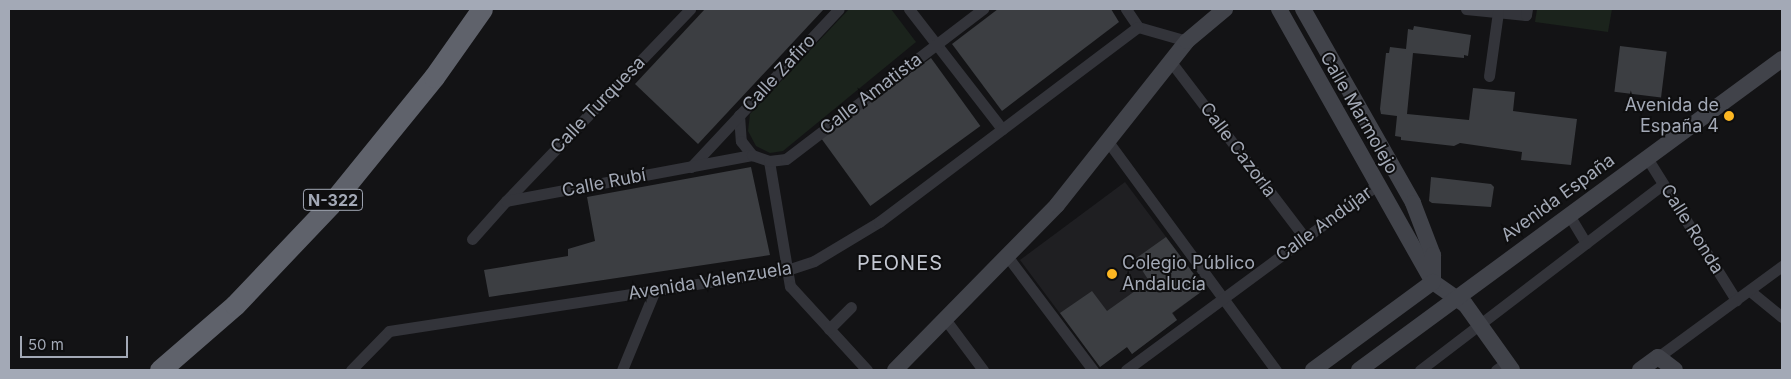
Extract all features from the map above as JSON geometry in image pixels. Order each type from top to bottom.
[{"type":"highway","name":"N-322","points":[[160,370],[280,261],[434,77],[482,9]]},
{"type":"main road","points":[[894,370],[1057,205],[1109,143],[1187,41],[1225,9]]},
{"type":"main road","name":"Calle Marmolejo","points":[[1279,9],[1433,282],[1457,297]]},
{"type":"main road","name":"Calle Marmolejo","points":[[1305,12],[1414,206],[1433,255],[1433,282]]},
{"type":"main road","name":"Avenida España","points":[[1359,370],[1782,59]]},
{"type":"main road","points":[[1314,370],[1433,282]]},
{"type":"main road","points":[[1457,297],[1479,326],[1505,368]]},
{"type":"main road","points":[[1640,370],[1658,357],[1675,370]]},
{"type":"street","name":"Calle Turquesa","points":[[506,201],[690,9]]},
{"type":"street","name":"Calle Zafiro","points":[[691,166],[839,9]]},
{"type":"street","points":[[909,9],[1002,129]]},
{"type":"street","name":"Calle Amatista","points":[[769,161],[786,159],[983,9]]},
{"type":"street","points":[[1126,9],[1138,27],[1187,41]]},
{"type":"street","points":[[1466,9],[1526,16],[1526,9]]},
{"type":"street","name":"Calle Marmolejo","points":[[1286,24],[1290,13],[1305,12]]},
{"type":"street","points":[[1489,76],[1498,12]]},
{"type":"street","name":"Avenida Valenzuela","points":[[351,370],[388,331],[787,270],[814,261],[879,222],[1138,27]]},
{"type":"street","name":"Calle Cazorla","points":[[1172,62],[1305,238]]},
{"type":"street","name":"Calle Zafiro","points":[[739,115],[741,141],[752,155]]},
{"type":"street","points":[[1109,143],[1276,370]]},
{"type":"street","name":"Calle Rubí","points":[[506,201],[752,155]]},
{"type":"street","points":[[752,155],[769,161],[790,286],[866,370]]},
{"type":"street","name":"Calle Ronda","points":[[1647,158],[1736,300]]},
{"type":"street","points":[[1420,370],[1663,184]]},
{"type":"street","name":"Calle Andújar","points":[[1126,370],[1377,185]]},
{"type":"street","points":[[472,239],[506,201]]},
{"type":"street","points":[[1398,221],[1409,222],[1414,206]]},
{"type":"street","points":[[1569,215],[1586,243]]},
{"type":"street","points":[[1007,256],[1093,370]]},
{"type":"street","points":[[1658,357],[1782,266]]},
{"type":"street","points":[[622,370],[655,290]]},
{"type":"street","points":[[1750,291],[1782,317]]},
{"type":"street","points":[[829,329],[851,307]]},
{"type":"street","points":[[945,319],[982,370]]},
{"type":"shaded area","points":[[849,9],[891,9],[916,42],[783,151],[770,153],[756,146],[748,131],[750,114]]},
{"type":"shaded area","points":[[1537,9],[1612,9],[1608,32],[1535,22]]},
{"type":"shaded area","name":"Colegio Público Andalucía","points":[[1125,182],[1205,289],[1173,313],[1177,320],[1132,354],[1127,347],[1100,367],[1020,260]]},
{"type":"building","points":[[705,9],[824,9],[698,144],[635,84]]},
{"type":"building","points":[[998,9],[1111,9],[1119,22],[1002,111],[952,44]]},
{"type":"building","points":[[1414,26],[1471,35],[1468,56],[1464,55],[1464,58],[1413,53],[1407,114],[1469,120],[1473,88],[1515,92],[1513,111],[1577,119],[1571,165],[1521,160],[1522,152],[1460,143],[1454,146],[1401,140],[1401,137],[1395,136],[1397,116],[1381,114],[1380,109],[1386,53],[1389,53],[1390,47],[1406,49],[1408,29],[1413,30]]},
{"type":"building","points":[[1620,46],[1667,52],[1661,97],[1614,92]]},
{"type":"building","points":[[931,58],[980,126],[870,206],[821,138]]},
{"type":"building","points":[[751,167],[770,255],[489,297],[484,270],[568,256],[568,249],[595,241],[587,197]]},
{"type":"building","points":[[1431,177],[1491,184],[1494,187],[1491,207],[1432,203],[1429,201]]},
{"type":"building","points":[[1166,237],[1205,289],[1172,313],[1177,320],[1132,354],[1127,347],[1100,367],[1060,313],[1092,291],[1107,311],[1149,281],[1135,259]]},
{"type":"place","name":"Avenida de España 4","points":[[1729,116]]},
{"type":"place","name":"Colegio Público Andalucía","points":[[1112,274]]},
{"type":"district","name":"PEONES","points":[[900,263]]}]
